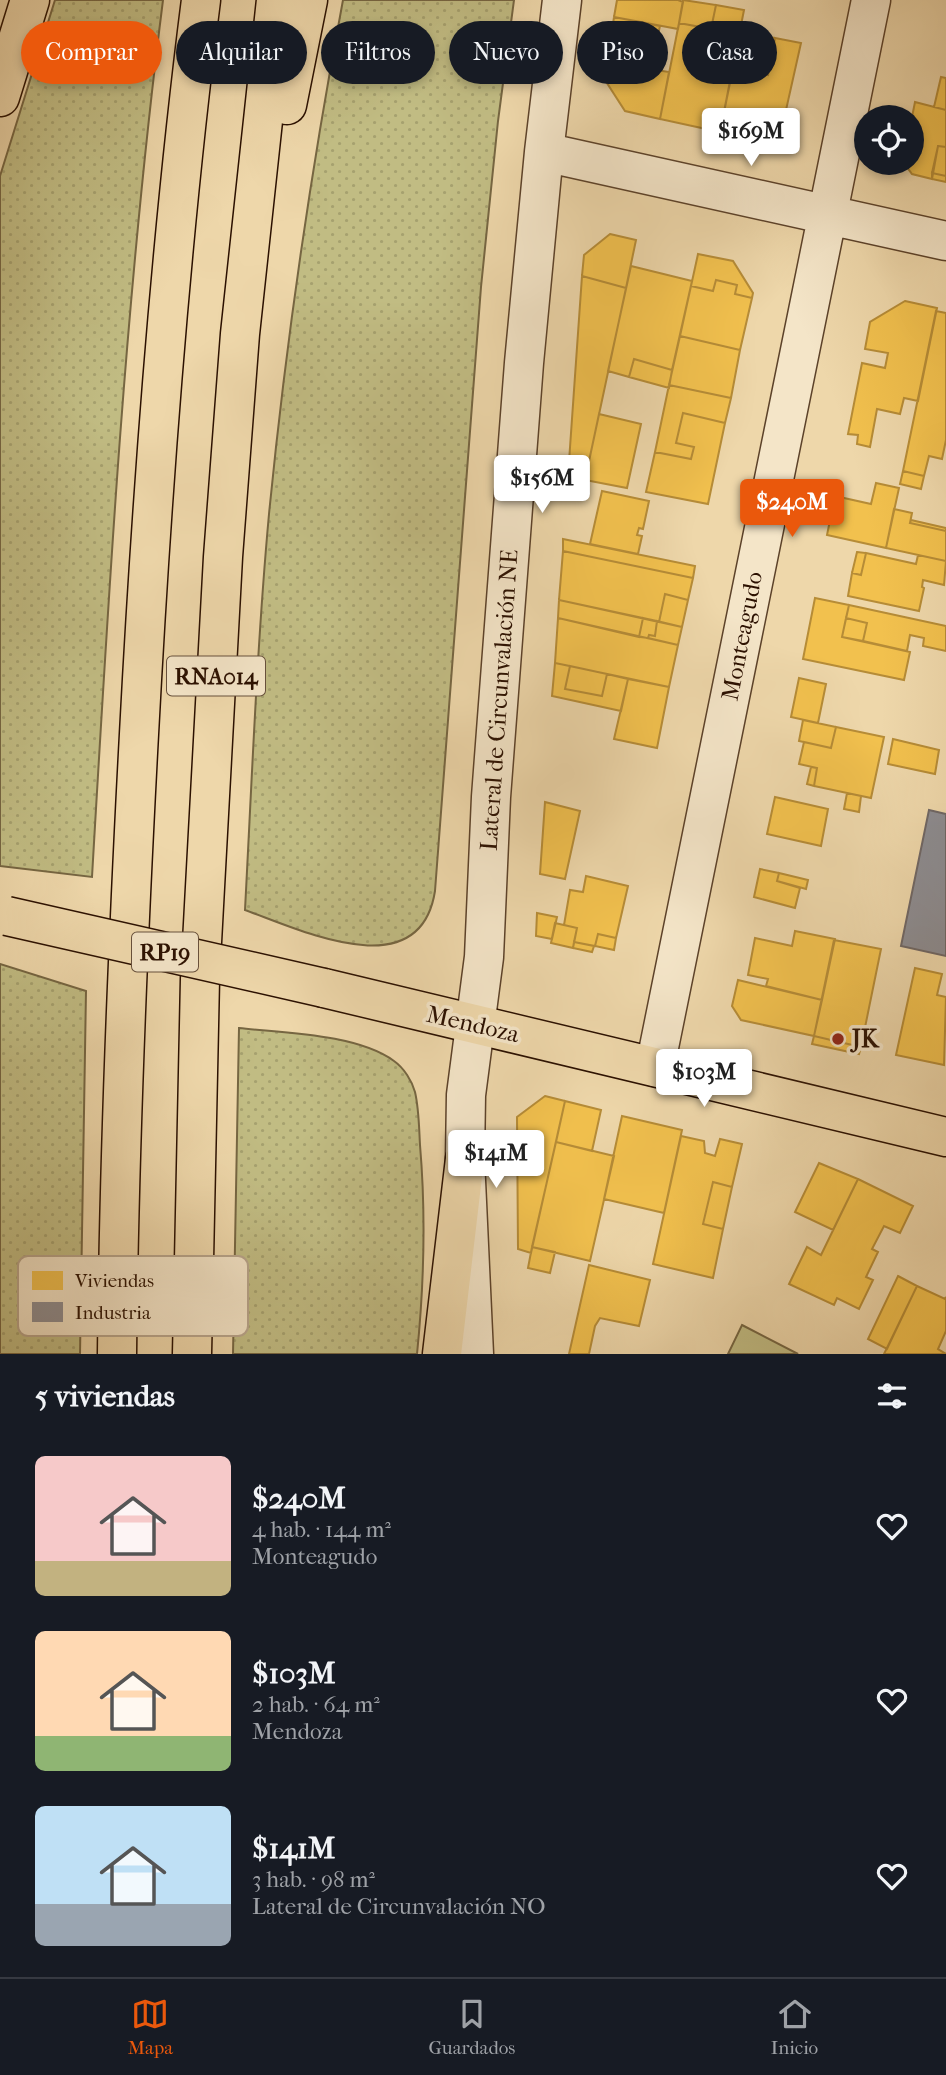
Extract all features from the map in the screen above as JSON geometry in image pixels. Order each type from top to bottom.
[{"type":"main road","points":[[0,97],[30,0]]},
{"type":"main road","name":"RNA014","points":[[120,1256],[129,912],[144,639],[160,412],[201,0]]},
{"type":"main road","name":"RNA014","points":[[194,1256],[200,978],[218,649],[240,334],[276,0]]},
{"type":"main road","points":[[240,334],[308,0]]},
{"type":"main road","name":"Mendoza","points":[[4,915],[324,988],[946,1137]]},
{"type":"main road","points":[[442,1354],[465,1159]]},
{"type":"main road","name":"RNA014","points":[[117,1336],[117,1354]]},
{"type":"main road","name":"RNA014","points":[[192,1336],[192,1354]]},
{"type":"street","name":"Lateral de Circunvalación NE","points":[[474,1354],[465,1159],[466,1095],[484,957],[491,797],[508,563],[544,152],[562,0]]},
{"type":"street","name":"Monteagudo","points":[[654,1067],[871,0]]},
{"type":"street","points":[[544,152],[946,241]]},
{"type":"shaded area","points":[[55,0],[163,0],[160,21],[48,21]]},
{"type":"shaded area","points":[[343,0],[514,0],[511,21],[449,21],[449,84],[503,84],[481,287],[435,891],[425,920],[407,938],[383,945],[355,944],[326,938],[245,910],[269,514],[300,256],[328,84],[435,84],[435,21],[339,21]]},
{"type":"shaded area","points":[[29,84],[153,84],[129,328],[112,547],[92,877],[0,866],[0,176]]},
{"type":"shaded area","points":[[0,964],[86,991],[82,1256],[18,1256],[18,1336],[80,1336],[80,1354],[0,1354]]},
{"type":"shaded area","points":[[239,1028],[341,1040],[379,1052],[394,1061],[410,1079],[417,1105],[424,1224],[417,1354],[233,1354],[233,1336],[248,1336],[248,1256],[235,1256]]},
{"type":"shaded area","points":[[742,1325],[798,1354],[728,1354]]},
{"type":"building: Viviendas","points":[[617,0],[683,2],[678,29],[668,27],[668,21],[635,21],[614,17]]},
{"type":"building: Viviendas","points":[[683,0],[716,5],[713,21],[679,23]]},
{"type":"building: Viviendas","points":[[716,5],[744,10],[742,21],[713,21]]},
{"type":"building: Viviendas","points":[[614,17],[634,21],[613,21]]},
{"type":"building: Viviendas","points":[[679,23],[682,24],[682,84],[729,84],[720,132],[660,119]]},
{"type":"building: Viviendas","points":[[777,38],[801,43],[784,119],[753,140],[720,132],[730,84],[777,84]]},
{"type":"building: Viviendas","points":[[941,77],[946,78],[946,110],[934,107]]},
{"type":"building: Viviendas","points":[[608,84],[667,84],[660,119],[625,111]]},
{"type":"building: Viviendas","points":[[915,102],[946,110],[946,147],[938,146],[932,179],[916,175],[924,175],[924,105],[914,105]]},
{"type":"building: Viviendas","points":[[938,146],[946,147],[946,176],[932,173]]},
{"type":"building: Viviendas","points":[[932,173],[946,176],[946,182],[932,179]]},
{"type":"building: Viviendas","points":[[610,234],[636,240],[626,288],[582,276],[584,255]]},
{"type":"building: Viviendas","points":[[698,254],[733,261],[753,293],[752,298],[735,294],[737,285],[716,280],[713,291],[691,286]]},
{"type":"building: Viviendas","points":[[631,266],[692,281],[672,370],[634,359],[629,377],[608,371]]},
{"type":"building: Viviendas","points":[[582,276],[626,288],[585,480],[568,476]]},
{"type":"building: Viviendas","points":[[716,280],[737,285],[735,294],[752,298],[740,350],[680,336],[691,286],[713,291]]},
{"type":"building: Viviendas","points":[[905,301],[937,308],[918,401],[904,398],[900,414],[877,409],[870,447],[857,444],[858,435],[848,434],[862,363],[885,368],[888,353],[865,349],[870,322]]},
{"type":"building: Viviendas","points":[[936,311],[946,313],[946,440],[942,459],[929,456],[924,476],[903,471]]},
{"type":"building: Viviendas","points":[[680,336],[740,350],[731,398],[669,385]]},
{"type":"building: Viviendas","points":[[634,359],[672,370],[669,388],[629,377]]},
{"type":"building: Viviendas","points":[[669,385],[731,398],[725,423],[683,413],[676,443],[694,447],[691,459],[655,452]]},
{"type":"building: Viviendas","points":[[683,413],[725,423],[708,504],[646,492],[655,452],[691,459],[694,447],[676,443]]},
{"type":"building: Viviendas","points":[[599,414],[641,424],[627,488],[585,480]]},
{"type":"building: Viviendas","points":[[903,471],[924,476],[921,489],[900,484]]},
{"type":"building: Viviendas","points":[[876,483],[899,488],[886,548],[827,535],[835,496],[871,504]]},
{"type":"building: Viviendas","points":[[602,491],[649,501],[643,529],[639,528],[637,535],[642,536],[638,554],[590,544]]},
{"type":"building: Viviendas","points":[[894,509],[912,513],[910,523],[946,531],[946,561],[886,548]]},
{"type":"building: Viviendas","points":[[911,520],[946,528],[946,531],[910,523]]},
{"type":"building: Viviendas","points":[[563,539],[695,566],[693,578],[563,551]]},
{"type":"building: Viviendas","points":[[563,551],[693,578],[688,600],[665,594],[659,622],[559,600]]},
{"type":"building: Viviendas","points":[[857,552],[866,553],[861,575],[852,573]]},
{"type":"building: Viviendas","points":[[866,553],[916,564],[918,555],[946,561],[944,585],[923,580],[919,611],[848,596],[852,573],[861,575]]},
{"type":"building: Viviendas","points":[[665,594],[688,600],[682,627],[659,622]]},
{"type":"building: Viviendas","points":[[815,598],[849,605],[842,637],[910,652],[904,680],[803,659]]},
{"type":"building: Viviendas","points":[[559,600],[643,618],[639,637],[558,618]]},
{"type":"building: Viviendas","points":[[849,605],[946,626],[946,651],[923,646],[924,638],[910,635],[907,651],[863,641],[867,623],[846,618]]},
{"type":"building: Viviendas","points":[[558,618],[678,645],[669,687],[555,663]]},
{"type":"building: Viviendas","points":[[643,618],[657,621],[655,636],[639,637]]},
{"type":"building: Viviendas","points":[[846,618],[867,623],[863,641],[842,637]]},
{"type":"building: Viviendas","points":[[657,621],[682,627],[678,645],[648,638],[649,635],[655,636]]},
{"type":"building: Viviendas","points":[[555,663],[570,666],[565,689],[602,696],[607,674],[628,679],[621,711],[552,696]]},
{"type":"building: Viviendas","points":[[570,666],[607,674],[602,696],[565,689]]},
{"type":"building: Viviendas","points":[[799,678],[826,684],[818,723],[791,717]]},
{"type":"building: Viviendas","points":[[628,679],[669,687],[657,748],[614,739]]},
{"type":"building: Viviendas","points":[[803,720],[836,727],[831,748],[799,741]]},
{"type":"building: Viviendas","points":[[836,727],[884,737],[871,798],[814,786],[817,768],[799,764],[804,742],[831,748]]},
{"type":"building: Viviendas","points":[[893,739],[939,750],[935,774],[888,764]]},
{"type":"building: Viviendas","points":[[811,767],[817,768],[814,786],[807,784]]},
{"type":"building: Viviendas","points":[[847,793],[861,796],[859,812],[844,809]]},
{"type":"building: Viviendas","points":[[775,797],[828,809],[821,846],[767,834]]},
{"type":"building: Viviendas","points":[[545,802],[580,811],[565,879],[540,874]]},
{"type":"building: Viviendas","points":[[760,869],[779,873],[777,881],[800,888],[795,908],[754,897]]},
{"type":"building: Viviendas","points":[[779,873],[808,880],[806,889],[777,881]]},
{"type":"building: Viviendas","points":[[586,876],[628,886],[616,938],[598,934],[595,946],[574,942],[577,928],[564,925],[570,890],[583,892]]},
{"type":"building: Viviendas","points":[[537,913],[557,917],[552,939],[536,936]]},
{"type":"building: Viviendas","points":[[555,923],[577,928],[573,948],[551,943]]},
{"type":"building: Viviendas","points":[[795,931],[835,939],[822,1000],[766,986],[768,979],[748,975],[755,938],[792,946]]},
{"type":"building: Viviendas","points":[[598,934],[616,938],[614,950],[595,946]]},
{"type":"building: Viviendas","points":[[834,940],[881,949],[861,1047],[814,1036]]},
{"type":"building: Viviendas","points":[[574,942],[594,946],[592,952],[573,948]]},
{"type":"building: Viviendas","points":[[915,968],[942,974],[937,995],[946,997],[944,1065],[896,1055]]},
{"type":"building: Viviendas","points":[[738,980],[822,1000],[814,1036],[741,1020],[732,1006]]},
{"type":"building: Viviendas","points":[[814,1036],[861,1047],[859,1054],[812,1044]]},
{"type":"building: Viviendas","points":[[545,1096],[565,1101],[531,1253],[518,1249],[517,1117]]},
{"type":"building: Viviendas","points":[[565,1101],[601,1110],[592,1151],[556,1142]]},
{"type":"building: Viviendas","points":[[622,1116],[682,1130],[664,1213],[604,1199]]},
{"type":"building: Viviendas","points":[[681,1136],[704,1141],[705,1153],[715,1156],[720,1139],[742,1144],[732,1187],[713,1182],[703,1224],[723,1229],[713,1278],[653,1264]]},
{"type":"building: Viviendas","points":[[556,1142],[614,1156],[590,1261],[532,1247]]},
{"type":"building: Viviendas","points":[[819,1163],[858,1179],[833,1230],[795,1212]]},
{"type":"building: Viviendas","points":[[858,1179],[913,1206],[900,1233],[884,1226],[872,1249],[878,1252],[866,1277],[873,1280],[859,1309],[837,1298],[834,1305],[789,1284],[807,1247],[821,1255]]},
{"type":"building: Viviendas","points":[[713,1182],[732,1187],[723,1229],[703,1224]]},
{"type":"building: Viviendas","points":[[532,1247],[555,1252],[550,1273],[528,1268]]},
{"type":"building: Viviendas","points":[[589,1265],[650,1280],[639,1326],[600,1318],[595,1326],[589,1354],[569,1354]]},
{"type":"building: Viviendas","points":[[898,1276],[917,1286],[887,1349],[868,1339]]},
{"type":"building: Viviendas","points":[[917,1286],[945,1299],[946,1297],[946,1331],[938,1349],[946,1354],[884,1354]]},
{"type":"building: Industria","points":[[929,810],[946,814],[946,956],[901,946]]},
{"type":"place","name":"JK","points":[[838,1039]]}]
